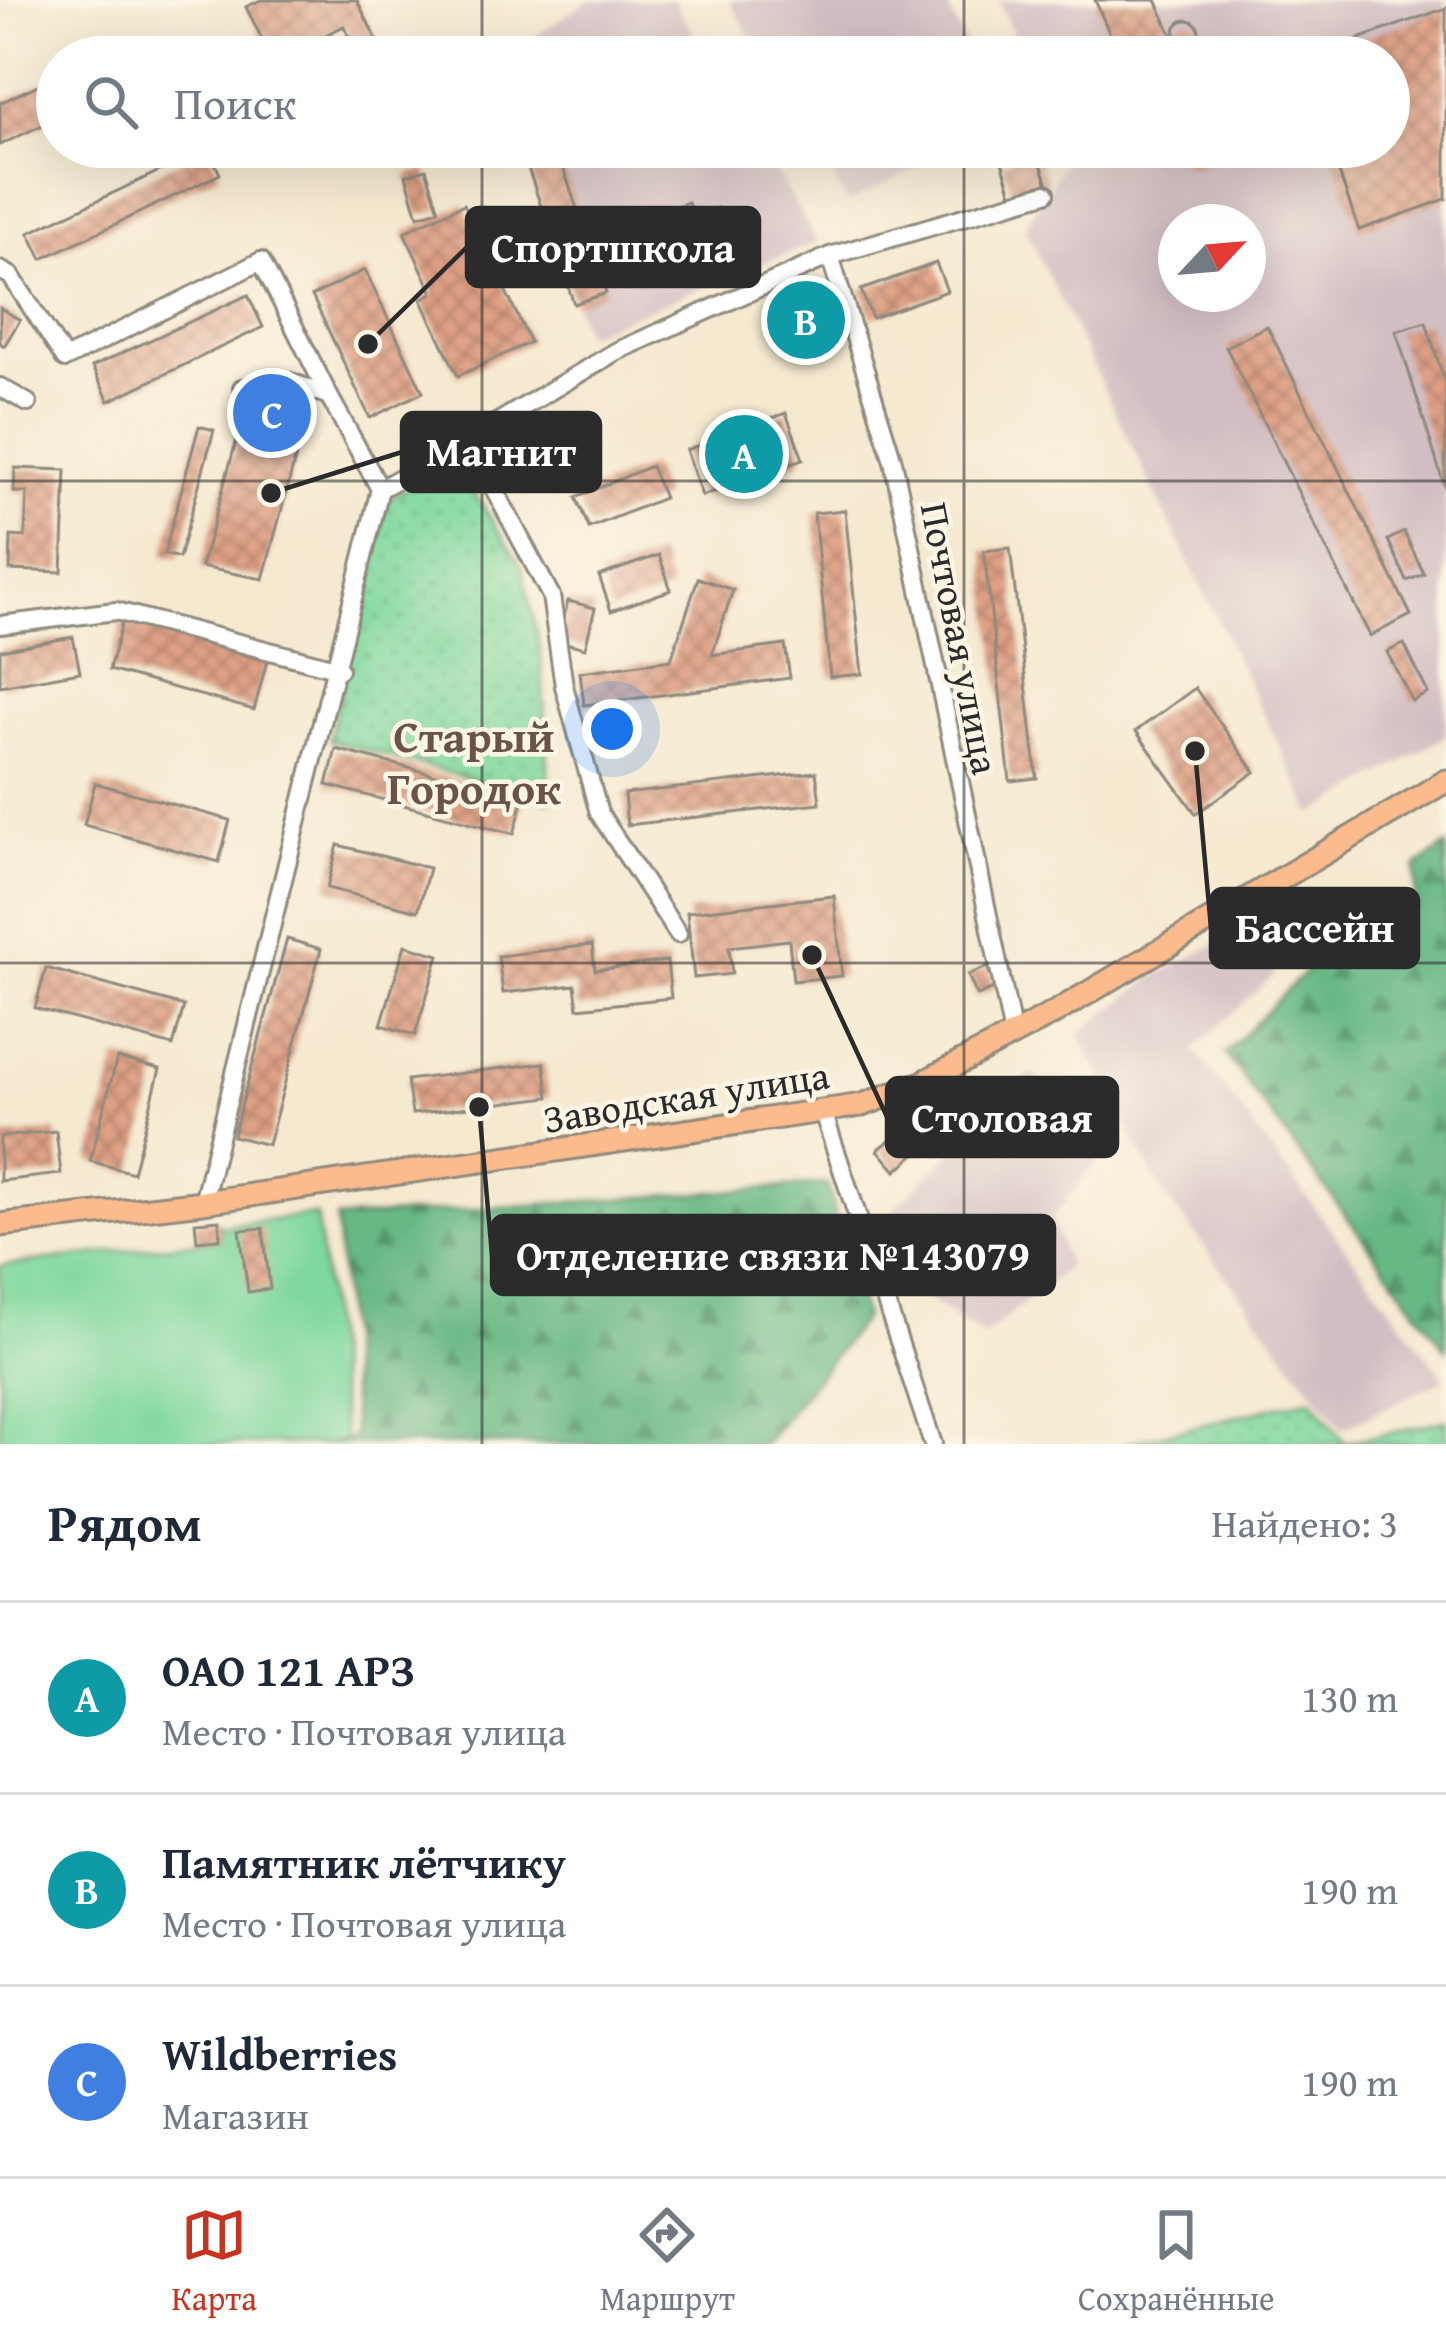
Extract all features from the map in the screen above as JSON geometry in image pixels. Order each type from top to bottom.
[{"type":"main road","name":"Заводская улица","points":[[0,1225],[203,1202],[824,1115],[922,1083],[1013,1035],[1446,782]]},
{"type":"street","points":[[380,489],[615,352],[830,256],[1046,193]]},
{"type":"street","name":"Почтовая улица","points":[[830,256],[893,461],[1013,1035]]},
{"type":"street","points":[[0,270],[11,276],[65,359],[261,261],[380,489],[203,1202]]},
{"type":"street","points":[[242,388],[291,382],[329,396]]},
{"type":"street","points":[[0,387],[28,403]]},
{"type":"street","points":[[468,440],[550,596],[564,686],[599,813],[678,934]]},
{"type":"street","points":[[0,625],[116,611],[339,669]]},
{"type":"street","points":[[824,1115],[933,1444]]},
{"type":"shaded area","points":[[589,0],[673,0],[694,36],[535,36]]},
{"type":"shaded area","points":[[729,0],[944,0],[962,36],[750,36]]},
{"type":"shaded area","points":[[998,0],[1446,0],[1446,736],[1313,815],[1025,228],[1060,168],[1410,168],[1410,36],[1014,36]]},
{"type":"shaded area","points":[[528,168],[773,168],[817,242],[585,334]]},
{"type":"shaded area","points":[[827,168],[918,168],[848,203]]},
{"type":"shaded area","points":[[1246,928],[1275,974],[1194,1049],[1445,1379],[1342,1429],[1161,1190],[1079,1034],[1154,977]]},
{"type":"shaded area","points":[[1033,1072],[1100,1158],[1052,1218],[1068,1267],[984,1336],[902,1283],[880,1223]]},
{"type":"green space","points":[[456,464],[522,567],[541,653],[550,801],[329,740],[386,499]]},
{"type":"green space","points":[[1446,846],[1446,1349],[1225,1054],[1324,952],[1416,909],[1416,867]]},
{"type":"green space","points":[[827,1184],[864,1318],[764,1444],[332,1444],[354,1437],[336,1219]]},
{"type":"green space","points":[[316,1215],[345,1444],[0,1444],[0,1266],[220,1239],[219,1226]]},
{"type":"green space","points":[[1311,1398],[1345,1443],[1446,1420],[1446,1444],[1124,1444]]},
{"type":"building","points":[[261,0],[357,0],[375,36],[349,36],[344,26],[324,36],[260,36],[246,7]]},
{"type":"building","points":[[1095,0],[1156,0],[1173,36],[1111,36]]},
{"type":"building","points":[[1446,8],[1446,199],[1359,230],[1337,168],[1410,168],[1410,36],[1367,36]]},
{"type":"building","points":[[1187,20],[1195,24],[1197,36],[1177,36],[1179,24]]},
{"type":"building","points":[[36,86],[36,128],[0,145],[0,103]]},
{"type":"building","points":[[166,168],[217,168],[220,174],[42,259],[29,233]]},
{"type":"building","points":[[528,168],[563,168],[606,293],[574,304]]},
{"type":"building","points":[[1004,168],[1043,168],[1048,185],[1013,196]]},
{"type":"building","points":[[426,169],[439,210],[418,216],[406,175]]},
{"type":"building","points":[[688,202],[693,217],[717,208],[732,249],[637,283],[617,228]]},
{"type":"building","points":[[464,204],[530,342],[458,376],[421,299],[433,293],[404,232]]},
{"type":"building","points":[[936,263],[947,291],[872,318],[861,290]]},
{"type":"building","points":[[365,270],[423,392],[370,418],[312,296]]},
{"type":"building","points":[[248,295],[263,327],[109,401],[92,367]]},
{"type":"building","points":[[0,308],[20,320],[4,346],[0,343]]},
{"type":"building","points":[[1426,322],[1446,386],[1445,488],[1396,331]]},
{"type":"building","points":[[1267,326],[1411,615],[1370,636],[1226,347]]},
{"type":"building","points":[[250,392],[309,407],[263,579],[201,567]]},
{"type":"building","points":[[786,413],[803,459],[702,496],[686,450]]},
{"type":"building","points":[[199,426],[214,430],[179,558],[164,554]]},
{"type":"building","points":[[651,466],[664,498],[589,528],[576,497]]},
{"type":"building","points":[[15,468],[66,470],[62,572],[10,570],[11,536],[25,537],[27,492],[14,492]]},
{"type":"building","points":[[845,510],[862,674],[830,677],[814,513]]},
{"type":"building","points":[[1404,532],[1424,574],[1407,581],[1388,540]]},
{"type":"building","points":[[1010,548],[1037,778],[1010,781],[984,551]]},
{"type":"building","points":[[659,555],[671,590],[611,611],[599,576]]},
{"type":"building","points":[[698,578],[733,590],[712,655],[785,645],[790,678],[584,705],[580,672],[671,660]]},
{"type":"building","points":[[568,601],[595,608],[585,648],[558,641]]},
{"type":"building","points":[[122,622],[267,661],[254,710],[109,670]]},
{"type":"building","points":[[73,637],[80,672],[0,686],[0,650]]},
{"type":"building","points":[[1404,644],[1428,693],[1412,701],[1387,652]]},
{"type":"building","points":[[1195,688],[1255,772],[1196,814],[1136,731]]},
{"type":"building","points":[[336,749],[524,798],[514,834],[327,785]]},
{"type":"building","points":[[816,772],[820,803],[627,825],[624,794]]},
{"type":"building","points":[[95,783],[230,820],[219,862],[84,825]]},
{"type":"building","points":[[338,845],[429,868],[418,911],[327,888]]},
{"type":"building","points":[[834,896],[842,976],[793,981],[789,940],[729,947],[732,974],[694,978],[687,912]]},
{"type":"building","points":[[287,939],[321,949],[268,1145],[233,1136]]},
{"type":"building","points":[[405,945],[439,955],[415,1035],[381,1025]]},
{"type":"building","points":[[592,945],[595,970],[667,961],[671,998],[578,1008],[575,985],[503,993],[498,956]]},
{"type":"building","points":[[987,967],[996,988],[977,996],[968,975]]},
{"type":"building","points":[[46,968],[184,1006],[173,1046],[35,1008]]},
{"type":"building","points":[[117,1058],[160,1069],[133,1173],[90,1161]]},
{"type":"building","points":[[544,1063],[549,1097],[412,1114],[407,1080]]},
{"type":"building","points":[[905,1128],[923,1147],[896,1171],[878,1150]]},
{"type":"building","points":[[56,1131],[61,1174],[0,1181],[0,1137]]},
{"type":"building","points":[[219,1220],[220,1239],[197,1241],[195,1222]]},
{"type":"building","points":[[263,1228],[270,1289],[248,1292],[240,1230]]},
{"type":"place","name":"Памятник лётчику","points":[[806,320]]},
{"type":"place","name":"Спортшкола","points":[[368,344]]},
{"type":"place","name":"Wildberries","points":[[272,413]]},
{"type":"place","name":"OAO 121 АРЗ","points":[[744,454]]},
{"type":"place","name":"Магнит","points":[[271,493]]},
{"type":"place","name":"Бассейн","points":[[1195,751]]},
{"type":"place","name":"Столовая","points":[[812,955]]},
{"type":"place","name":"Отделение связи №143079","points":[[479,1107]]},
{"type":"district","name":"Старый Городок","points":[[474,761]]}]
